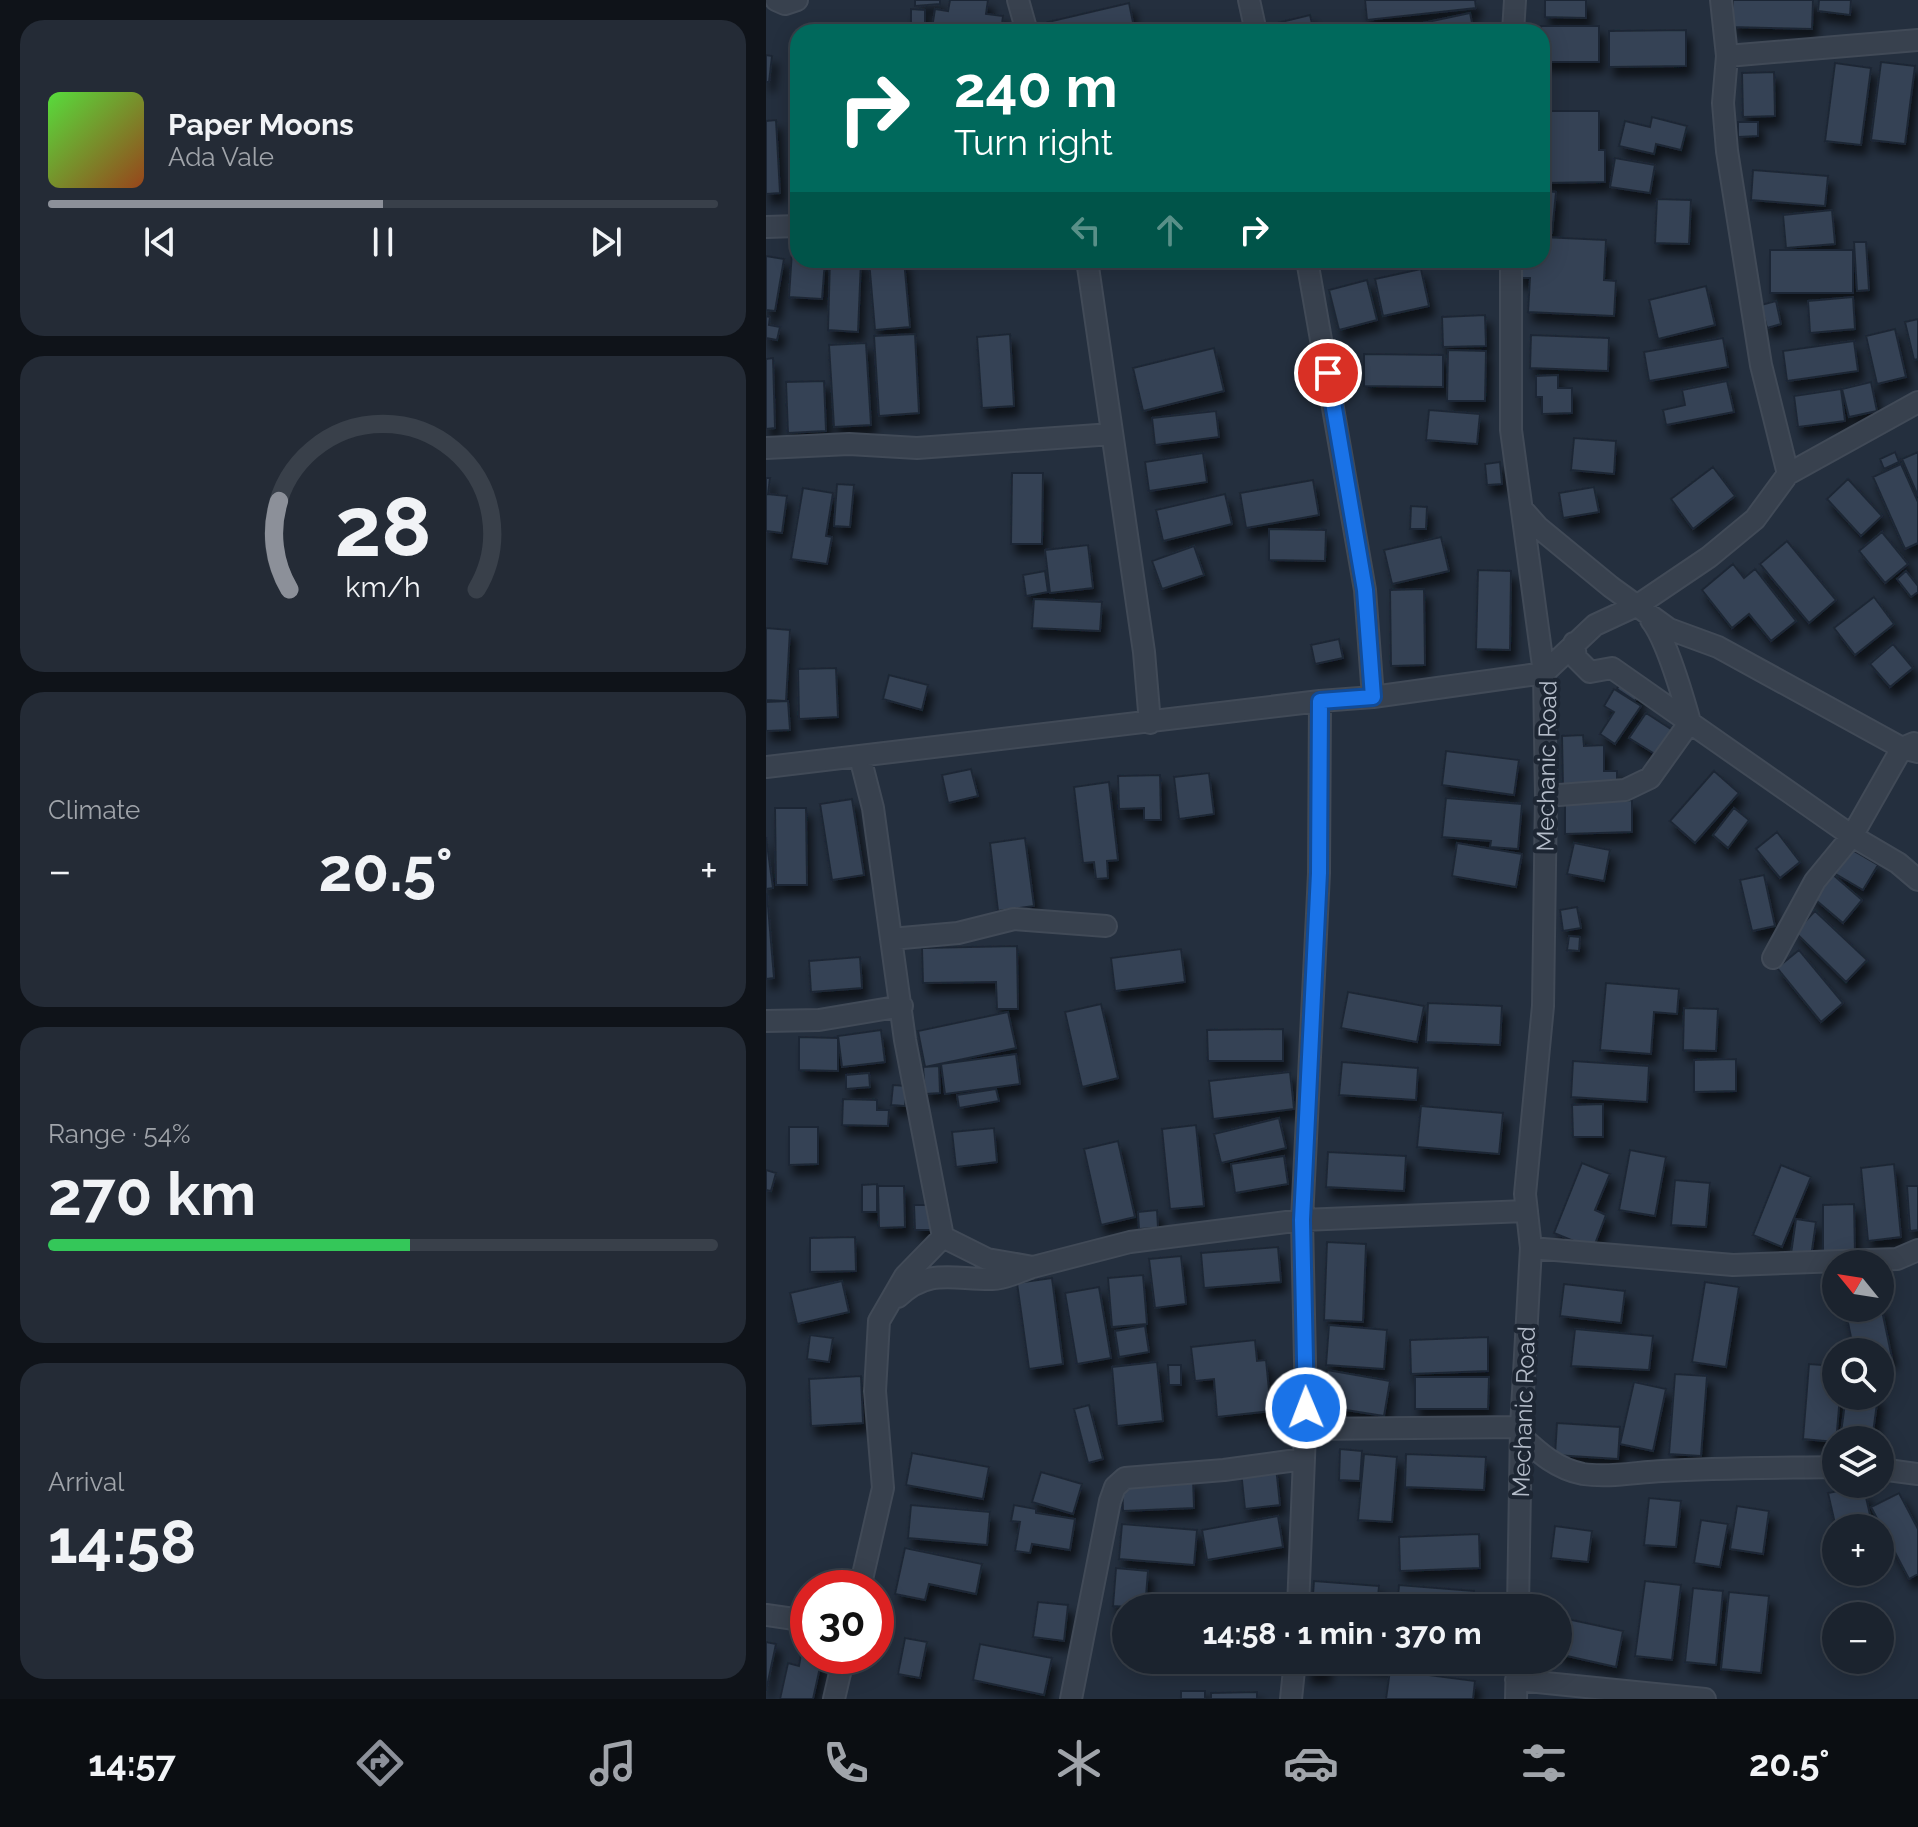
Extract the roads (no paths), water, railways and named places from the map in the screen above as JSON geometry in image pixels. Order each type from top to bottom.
[{"type":"street","points":[[776,0],[785,4],[797,0]]},
{"type":"street","points":[[1018,0],[1025,24]]},
{"type":"street","points":[[1249,0],[1254,24]]},
{"type":"street","points":[[1514,24],[1515,0]]},
{"type":"street","points":[[1721,0],[1727,56],[1723,103],[1727,151],[1761,365],[1788,474],[1918,402]]},
{"type":"street","points":[[1727,56],[1918,40]]},
{"type":"street","points":[[766,227],[790,226]]},
{"type":"street","points":[[1088,268],[1144,652],[1150,723]]},
{"type":"street","points":[[1308,268],[1365,590],[1373,697]]},
{"type":"street","points":[[766,767],[1373,697],[1544,673],[1511,430],[1511,268]]},
{"type":"street","points":[[766,448],[849,444],[917,448],[1112,434]]},
{"type":"street","name":"Mechanic Road","points":[[1518,1594],[1521,1431],[1531,1248],[1525,1194],[1543,1006],[1544,673],[1595,625],[1638,605],[1709,557],[1755,519],[1788,474]]},
{"type":"street","points":[[1523,510],[1538,527],[1669,629],[1718,647],[1913,747],[1852,836],[1815,881],[1773,958]]},
{"type":"street","points":[[1546,796],[1625,790],[1650,778],[1690,722],[1659,630],[1638,605]]},
{"type":"street","points":[[1574,643],[1576,658],[1590,672],[1612,668],[1852,836],[1898,863],[1918,880]]},
{"type":"street","points":[[1299,1594],[1305,1429],[1302,1220],[1319,873],[1320,701]]},
{"type":"street","points":[[860,757],[873,808],[905,1040],[943,1237]]},
{"type":"street","points":[[891,939],[958,933],[1014,919],[1106,926]]},
{"type":"street","points":[[766,1021],[819,1020],[902,1006]]},
{"type":"street","points":[[886,1308],[908,1287],[924,1279],[943,1276],[998,1279],[1082,1252],[1130,1242],[1302,1220],[1527,1211]]},
{"type":"street","points":[[943,1237],[987,1259],[1033,1267]]},
{"type":"street","points":[[864,1570],[883,1488],[875,1391],[879,1321],[905,1276],[943,1237]]},
{"type":"street","points":[[1531,1248],[1733,1265],[1897,1259],[1918,1250]]},
{"type":"street","points":[[1305,1429],[1521,1431],[1542,1456],[1583,1474],[1822,1467]]},
{"type":"street","points":[[1071,1699],[1115,1487],[1125,1478],[1224,1470],[1304,1459]]},
{"type":"street","points":[[1894,1471],[1918,1474]]},
{"type":"street","points":[[766,1615],[790,1618]]},
{"type":"street","points":[[834,1699],[840,1674]]},
{"type":"street","points":[[1291,1699],[1294,1674]]},
{"type":"street","points":[[1516,1680],[1705,1699]]}]
